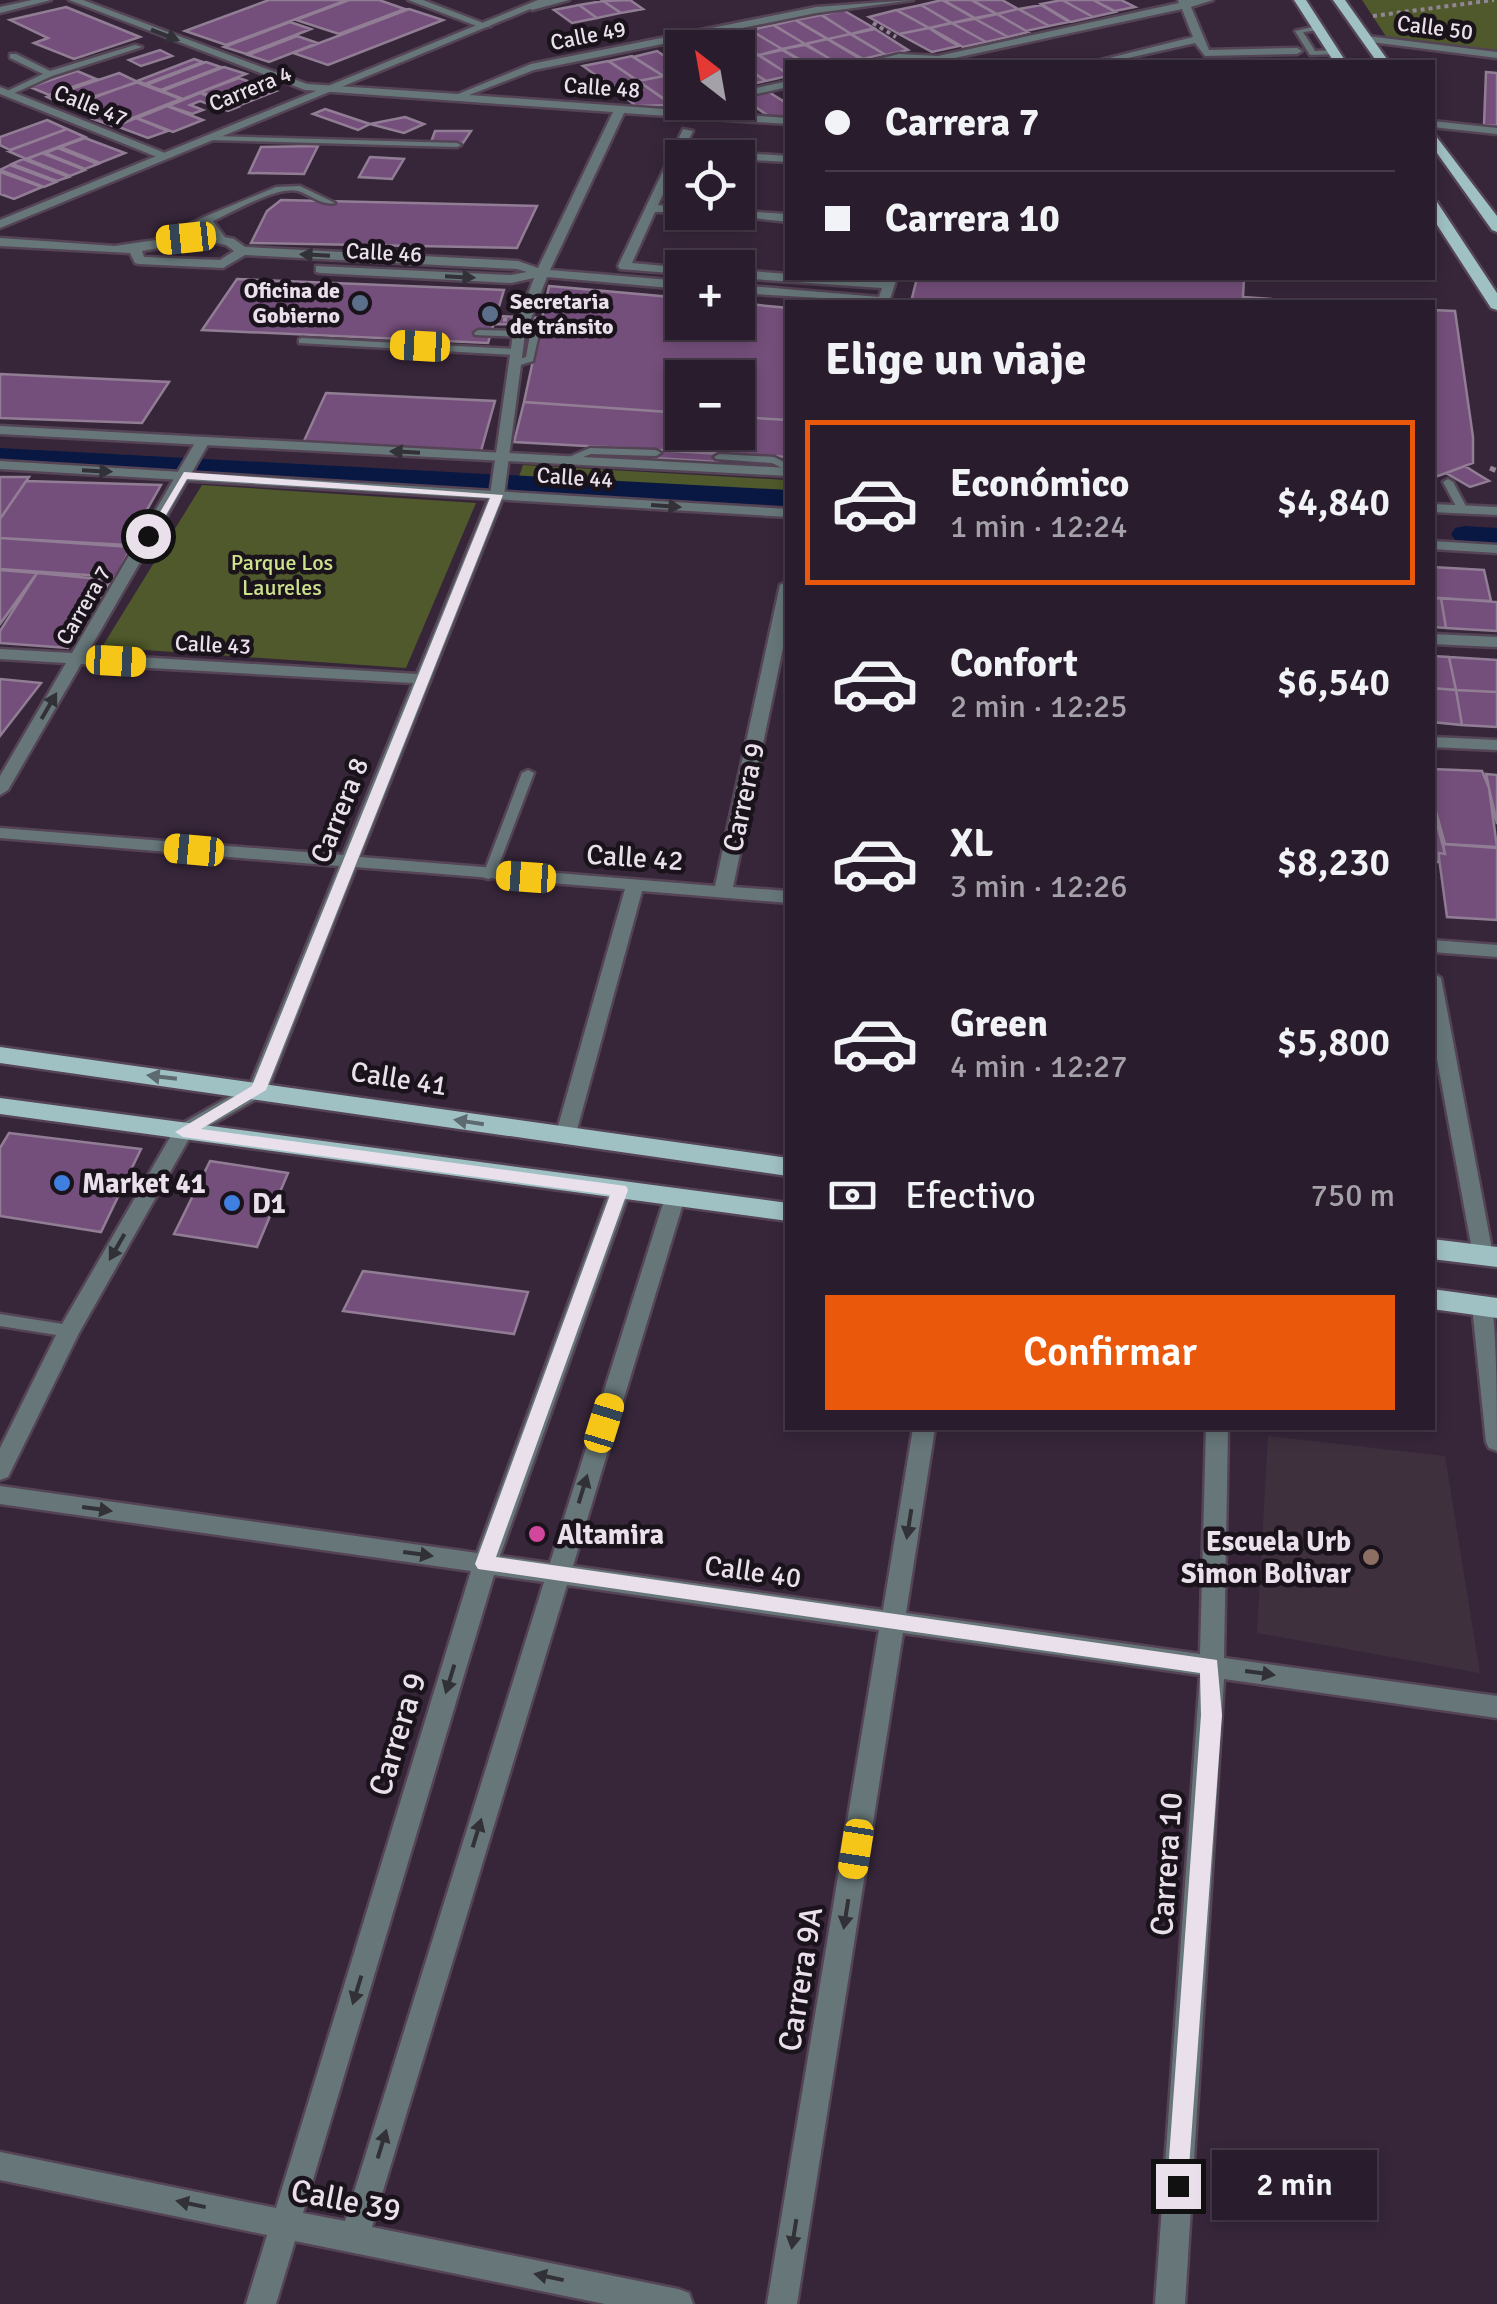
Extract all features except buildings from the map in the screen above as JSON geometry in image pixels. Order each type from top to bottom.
[{"type":"main road","points":[[1300,0],[1337,57]]},
{"type":"main road","points":[[1340,0],[1382,60]]},
{"type":"main road","points":[[1435,134],[1497,227]]},
{"type":"main road","points":[[1435,209],[1497,305]]},
{"type":"main road","name":"Calle 41","points":[[0,1056],[785,1167]]},
{"type":"main road","points":[[0,1106],[785,1212]]},
{"type":"main road","points":[[1435,1249],[1490,1256]]},
{"type":"main road","points":[[1435,1299],[1490,1307]]},
{"type":"street","points":[[0,10],[46,0]]},
{"type":"street","name":"Calle 48","points":[[74,0],[305,87],[665,112]]},
{"type":"street","name":"Carrera 4","points":[[0,211],[515,0]]},
{"type":"street","points":[[0,224],[548,0]]},
{"type":"street","points":[[532,6],[564,0]]},
{"type":"street","name":"Calle 49","points":[[457,97],[532,67],[846,6],[908,0]]},
{"type":"street","points":[[930,60],[1184,1],[1208,0]]},
{"type":"street","points":[[423,1],[486,26]]},
{"type":"street","points":[[1184,1],[1207,58],[1297,51]]},
{"type":"street","points":[[1107,60],[1200,39]]},
{"type":"street","name":"Calle 50","points":[[1368,39],[1497,55]]},
{"type":"street","points":[[881,60],[898,56],[936,58]]},
{"type":"street","points":[[381,70],[414,94]]},
{"type":"street","points":[[755,91],[785,85]]},
{"type":"street","name":"Calle 47","points":[[2,93],[166,157]]},
{"type":"street","name":"Carrera 8","points":[[258,1090],[498,491],[520,331],[542,273],[620,109]]},
{"type":"street","name":"Calle 48","points":[[755,119],[785,121]]},
{"type":"street","points":[[1435,130],[1497,134]]},
{"type":"street","points":[[684,140],[687,131]]},
{"type":"street","points":[[755,159],[785,159]]},
{"type":"street","points":[[755,167],[785,169]]},
{"type":"street","points":[[665,180],[624,266],[665,269]]},
{"type":"street","points":[[650,208],[665,209]]},
{"type":"street","points":[[755,216],[785,218]]},
{"type":"street","points":[[0,253],[137,255],[162,240],[223,240],[242,252],[223,264]]},
{"type":"street","points":[[0,242],[137,255]]},
{"type":"street","name":"Calle 46","points":[[242,252],[518,265],[542,273],[665,283]]},
{"type":"street","name":"Calle 46","points":[[137,255],[223,264],[512,279],[542,273]]},
{"type":"street","points":[[755,275],[785,276]]},
{"type":"street","points":[[858,280],[889,281]]},
{"type":"street","points":[[755,290],[872,300]]},
{"type":"street","name":"Calle 44","points":[[0,430],[502,461],[567,460],[785,470]]},
{"type":"street","name":"Carrera 7","points":[[0,790],[200,445]]},
{"type":"street","name":"Calle 44","points":[[0,465],[186,472],[785,513]]},
{"type":"street","points":[[1435,508],[1497,511]]},
{"type":"street","points":[[1456,547],[1444,526],[1463,510]]},
{"type":"street","points":[[1435,545],[1497,549]]},
{"type":"street","name":"Carrera 9","points":[[723,891],[785,599]]},
{"type":"street","points":[[1435,638],[1497,642]]},
{"type":"street","name":"Calle 43","points":[[0,654],[424,679]]},
{"type":"street","points":[[1435,742],[1497,745]]},
{"type":"street","name":"Calle 42","points":[[0,834],[785,897]]},
{"type":"street","points":[[566,1136],[634,885]]},
{"type":"street","points":[[1435,946],[1497,951]]},
{"type":"street","points":[[1435,992],[1490,1256]]},
{"type":"street","points":[[0,1471],[69,1332],[183,1132],[258,1090]]},
{"type":"street","name":"Carrera 9","points":[[262,2304],[484,1564],[620,1190]]},
{"type":"street","points":[[354,2238],[675,1198]]},
{"type":"street","points":[[1490,1307],[1497,1442]]},
{"type":"street","name":"Carrera 9A","points":[[782,2304],[924,1430]]},
{"type":"street","name":"Carrera 10","points":[[1170,2304],[1212,1715],[1217,1430]]},
{"type":"street","name":"Calle 40","points":[[0,1495],[1497,1706]]},
{"type":"street","name":"Calle 39","points":[[0,2166],[678,2304]]},
{"type":"lane","points":[[2,93],[138,47]]},
{"type":"lane","points":[[13,56],[49,74]]},
{"type":"lane","points":[[214,138],[457,146]]},
{"type":"lane","points":[[162,240],[288,187],[331,202]]},
{"type":"lane","points":[[207,219],[223,240]]},
{"type":"lane","points":[[478,333],[520,331]]},
{"type":"lane","points":[[302,341],[422,343],[515,358]]},
{"type":"lane","points":[[567,460],[590,451],[656,453]]},
{"type":"lane","points":[[719,457],[774,460],[785,468]]},
{"type":"lane","points":[[1448,482],[1463,510]]},
{"type":"lane","points":[[489,875],[528,772]]},
{"type":"lane","points":[[0,1320],[69,1332]]},
{"type":"path","points":[[1352,17],[1494,0]]},
{"type":"path","points":[[846,6],[936,58]]},
{"type":"path","points":[[495,319],[541,322]]},
{"type":"path","points":[[1490,468],[1497,472]]},
{"type":"shaded area","points":[[1268,1436],[1445,1456],[1480,1673],[1257,1633]]},
{"type":"green space","points":[[1362,0],[1497,0],[1497,50],[1387,38]]},
{"type":"green space","points":[[523,465],[785,480],[785,503],[515,488]]},
{"type":"green space","name":"Parque Los Laureles","points":[[202,485],[476,503],[406,668],[102,647]]},
{"type":"waterway","points":[[0,456],[785,498]]},
{"type":"waterway","points":[[1465,534],[1497,536]]},
{"type":"place","name":"Oficina de Gobierno","points":[[360,303]]},
{"type":"place","name":"Secretaria de tránsito","points":[[490,314]]},
{"type":"place","name":"Market 41","points":[[62,1183]]},
{"type":"place","name":"D1","points":[[232,1203]]},
{"type":"place","name":"Altamira","points":[[537,1534]]},
{"type":"place","name":"Escuela Urb Simon Bolivar","points":[[1371,1557]]},
{"type":"route","points":[[148,536],[184,475],[497,495],[258,1090],[183,1132],[620,1190],[484,1564],[1210,1666],[1212,1715],[1178,2186]]}]
